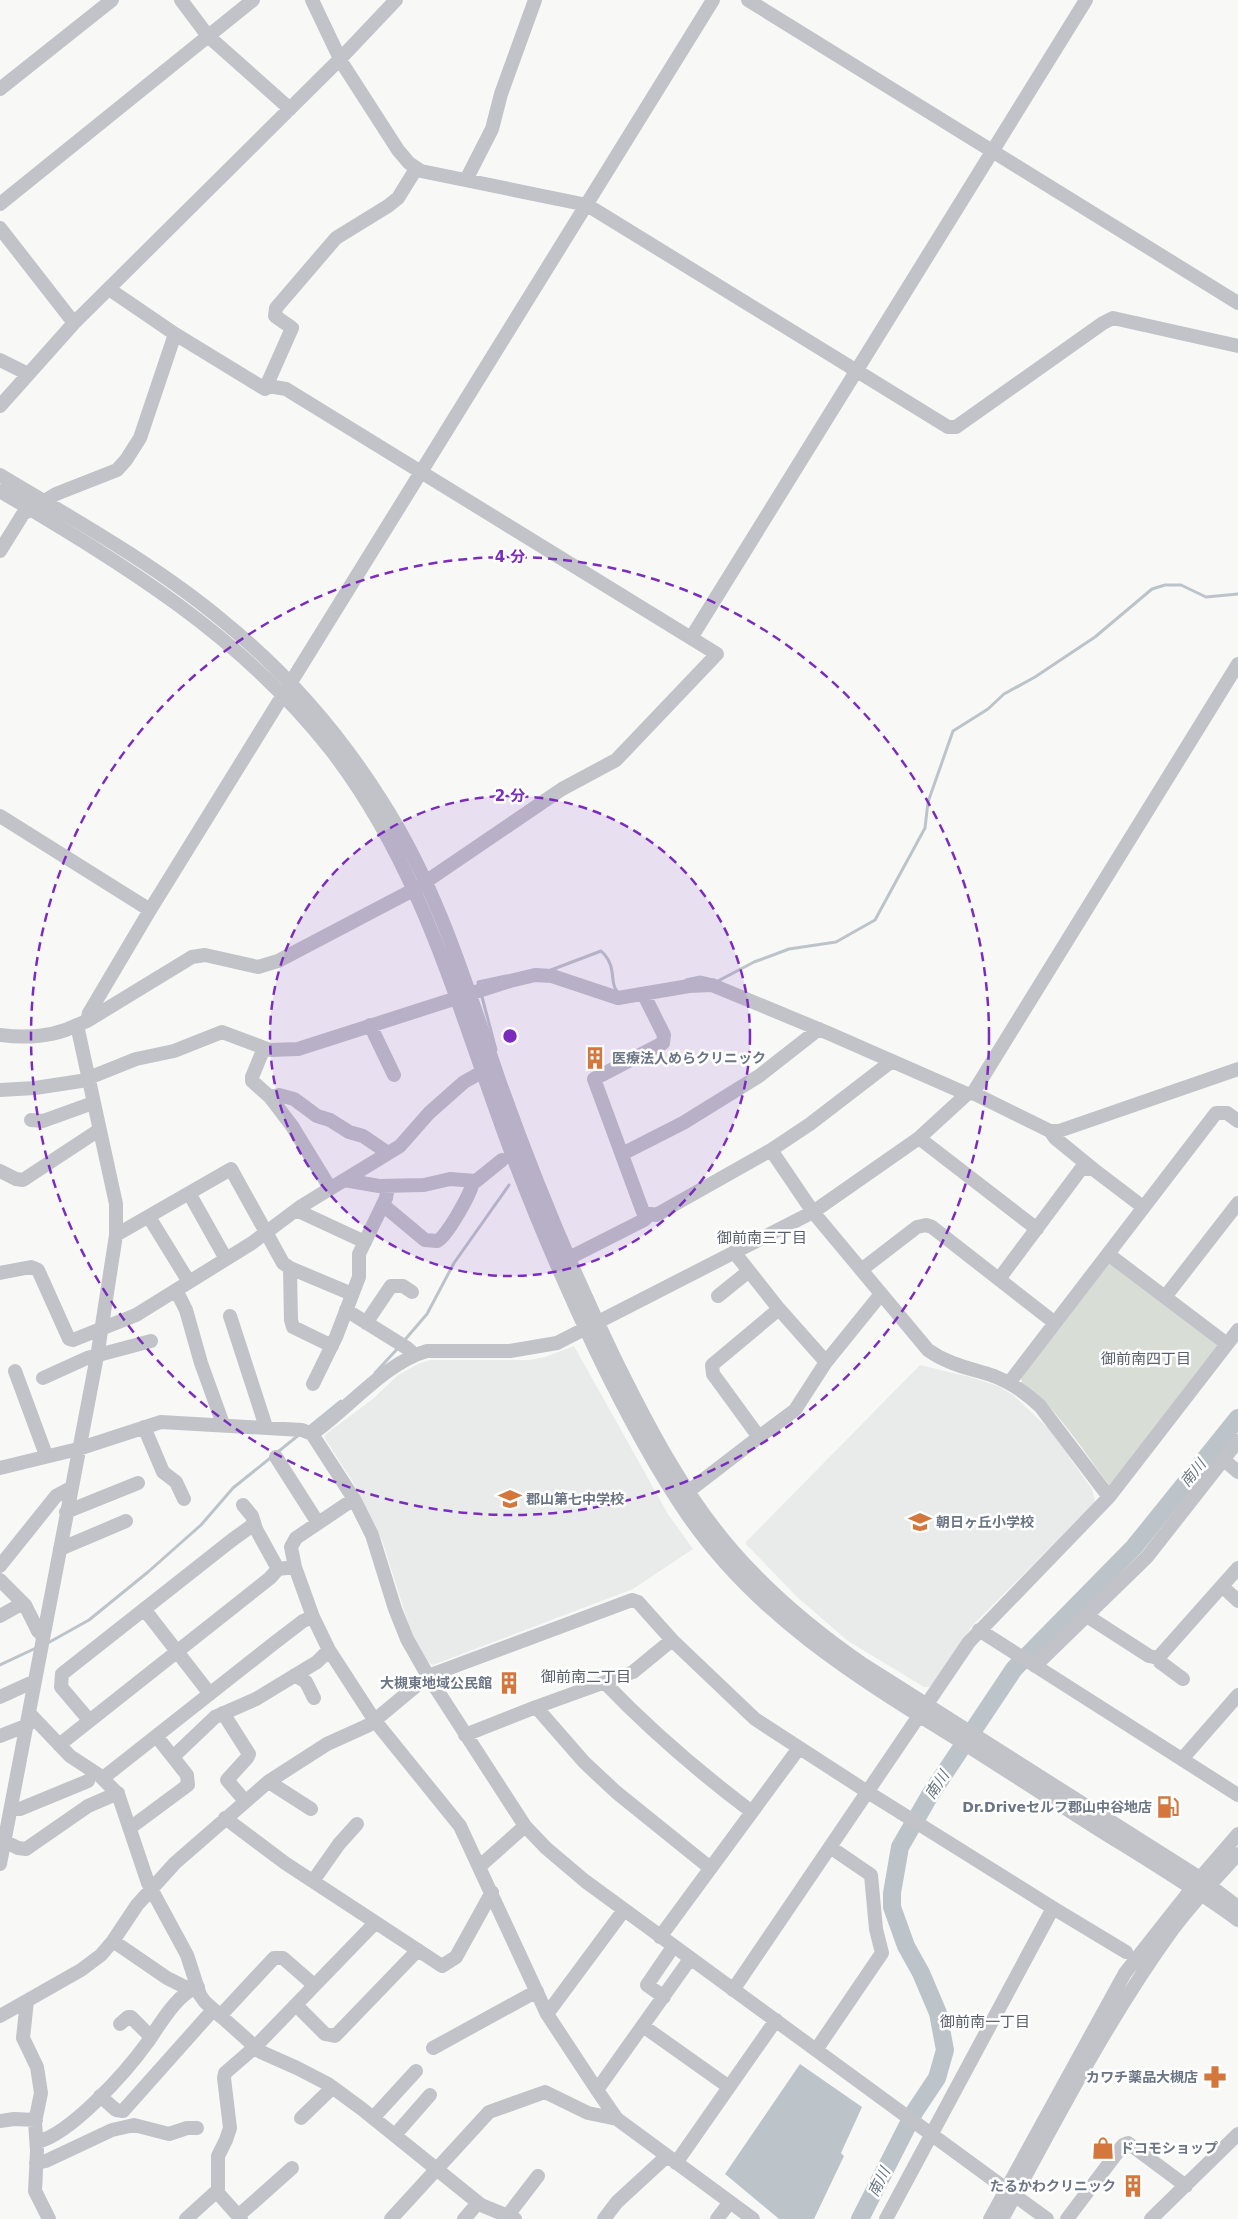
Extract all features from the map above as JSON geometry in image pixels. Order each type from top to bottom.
[{"type":"street","points":[[0,89],[112,0]]},
{"type":"street","points":[[181,0],[208,36],[290,109]]},
{"type":"street","points":[[0,204],[253,0]]},
{"type":"street","points":[[312,0],[341,58],[398,150],[416,169],[587,205],[945,426],[953,428],[1103,323],[1113,318],[1238,346]]},
{"type":"street","points":[[0,406],[74,323],[341,58],[396,0]]},
{"type":"street","points":[[466,180],[492,129],[501,94],[535,0]]},
{"type":"street","points":[[0,1864],[102,1328],[116,1234],[116,1204],[88,1079],[82,1023],[713,0]]},
{"type":"street","points":[[748,0],[1238,303]]},
{"type":"street","points":[[691,638],[1086,0]]},
{"type":"street","points":[[268,386],[292,328],[275,316],[276,308],[336,238],[390,205],[398,198],[416,169]]},
{"type":"street","points":[[0,228],[74,323]]},
{"type":"street","points":[[0,1036],[19,1038],[34,1036],[82,1023],[192,957],[205,955],[245,966],[258,966],[278,961],[420,885],[562,789],[616,760],[717,654],[286,389],[268,386],[265,389],[174,334],[109,289]]},
{"type":"street","points":[[0,551],[23,514],[56,494],[117,470],[126,460],[140,438],[174,334]]},
{"type":"street","points":[[0,360],[28,374]]},
{"type":"street","points":[[0,475],[178,586],[224,621],[288,690],[363,796],[397,852],[420,885],[432,929],[463,997],[591,1325],[639,1436],[688,1516],[722,1560],[776,1616],[812,1645],[922,1710],[960,1726],[980,1738],[1201,1886],[1238,1920]]},
{"type":"street","points":[[0,491],[170,597],[288,690]]},
{"type":"street","points":[[312,1434],[335,1418],[390,1370],[414,1355],[427,1352],[510,1351],[557,1343],[813,1212],[919,1138],[970,1094],[1238,664]]},
{"type":"street","points":[[0,816],[150,910]]},
{"type":"street","points":[[0,1090],[35,1088],[88,1079],[136,1059],[174,1051],[222,1032],[233,1034],[264,1048],[298,1049],[510,981],[542,975],[618,998],[706,984],[818,1029],[970,1094],[1050,1131],[1059,1131],[1238,1069]]},
{"type":"street","points":[[644,995],[664,1036],[663,1043],[594,1080],[643,1212],[649,1215],[656,1216],[771,1150],[810,1124],[892,1061]]},
{"type":"street","points":[[463,997],[482,1072],[523,1186],[591,1325]]},
{"type":"street","points":[[370,1025],[394,1075]]},
{"type":"street","points":[[622,1154],[683,1123],[760,1076],[818,1029]]},
{"type":"street","points":[[264,1048],[252,1081],[270,1097],[297,1134],[330,1188]]},
{"type":"street","points":[[0,1273],[31,1267],[38,1270],[69,1339],[73,1340],[136,1315],[226,1260],[330,1188],[400,1146],[429,1113],[464,1082],[482,1072]]},
{"type":"street","points":[[270,1097],[279,1095],[294,1098],[317,1116],[330,1120],[350,1132],[363,1136],[388,1153]]},
{"type":"street","points":[[31,1120],[44,1121],[93,1103]]},
{"type":"street","points":[[1009,1383],[1216,1113],[1228,1113],[1238,1121]]},
{"type":"street","points":[[0,1171],[16,1179],[23,1180],[100,1130]]},
{"type":"street","points":[[1050,1131],[1055,1138],[1143,1207]]},
{"type":"street","points":[[919,1138],[1037,1228]]},
{"type":"street","points":[[771,1150],[813,1212],[921,1342],[934,1354],[954,1366],[992,1376],[1019,1388],[1040,1406],[1109,1498]]},
{"type":"street","points":[[344,1180],[388,1186],[438,1183],[450,1179],[473,1182],[502,1160]]},
{"type":"street","points":[[116,1234],[231,1169],[280,1260],[290,1268],[352,1294]]},
{"type":"street","points":[[999,1279],[1081,1170],[1093,1169]]},
{"type":"street","points":[[383,1205],[425,1240],[437,1241],[444,1236],[473,1182]]},
{"type":"street","points":[[313,1384],[332,1346],[359,1277],[360,1254],[383,1205],[388,1186]]},
{"type":"street","points":[[189,1193],[226,1260]]},
{"type":"street","points":[[1165,1297],[1238,1203]]},
{"type":"street","points":[[296,1210],[365,1242]]},
{"type":"street","points":[[576,1255],[644,1220],[649,1215]]},
{"type":"street","points":[[149,1217],[189,1282]]},
{"type":"street","points":[[862,1270],[917,1227],[926,1225],[1055,1323]]},
{"type":"street","points":[[734,1252],[779,1309],[826,1362]]},
{"type":"street","points":[[1108,1254],[1227,1344]]},
{"type":"street","points":[[290,1268],[291,1320],[293,1326],[332,1346]]},
{"type":"street","points":[[718,1296],[749,1271]]},
{"type":"street","points":[[366,1322],[391,1286],[403,1286],[412,1292]]},
{"type":"street","points":[[176,1290],[186,1310],[201,1364],[223,1424]]},
{"type":"street","points":[[694,1487],[795,1410],[826,1362],[881,1294]]},
{"type":"street","points":[[758,1437],[713,1374],[712,1365],[779,1309]]},
{"type":"street","points":[[346,1310],[407,1348],[414,1355]]},
{"type":"street","points":[[230,1316],[266,1427]]},
{"type":"street","points":[[733,1990],[866,1791],[980,1630],[1109,1498],[1238,1330]]},
{"type":"street","points":[[43,1378],[97,1355],[151,1341]]},
{"type":"street","points":[[15,1371],[46,1456]]},
{"type":"street","points":[[0,1468],[78,1449],[168,1421],[302,1430],[312,1434],[354,1499],[372,1535],[404,1631],[428,1676],[525,1826],[566,1867],[1047,2219]]},
{"type":"street","points":[[144,1427],[163,1472],[176,1482],[184,1499]]},
{"type":"street","points":[[1035,1666],[1160,1543],[1238,1441]]},
{"type":"street","points":[[276,1457],[318,1523]]},
{"type":"street","points":[[1224,1460],[1238,1472]]},
{"type":"street","points":[[66,1512],[138,1483]]},
{"type":"street","points":[[0,1566],[56,1496],[71,1488]]},
{"type":"street","points":[[354,1499],[293,1541],[291,1550],[295,1567],[313,1617],[329,1650],[375,1721],[460,1826],[547,2014],[617,2119],[753,2219]]},
{"type":"street","points":[[243,1504],[252,1516],[256,1528],[278,1569]]},
{"type":"street","points":[[60,1549],[126,1520]]},
{"type":"street","points":[[89,1720],[61,1687],[62,1674],[250,1527],[256,1528]]},
{"type":"street","points":[[59,1745],[270,1578],[278,1569],[295,1567]]},
{"type":"street","points":[[1158,1658],[1238,1568]]},
{"type":"street","points":[[0,1580],[23,1603],[38,1631],[43,1636]]},
{"type":"street","points":[[1222,1586],[1238,1600]]},
{"type":"street","points":[[0,2016],[93,1962],[113,1941],[137,1905],[152,1888],[187,1852],[245,1801],[269,1782],[327,1744],[375,1721],[428,1676],[629,1600],[638,1602],[672,1640],[755,1719],[901,1813],[1126,1952]]},
{"type":"street","points":[[0,1616],[23,1603]]},
{"type":"street","points":[[144,1609],[210,1694]]},
{"type":"street","points":[[1087,1616],[1149,1656],[1158,1658],[1160,1662],[1183,1680]]},
{"type":"street","points":[[103,1778],[303,1621],[313,1617]]},
{"type":"street","points":[[980,1630],[1183,1758],[1238,1795]]},
{"type":"street","points":[[465,1735],[637,1670],[672,1640]]},
{"type":"street","points":[[173,1757],[202,1728],[223,1713],[256,1699],[317,1662],[329,1650]]},
{"type":"street","points":[[295,1675],[306,1682],[314,1698]]},
{"type":"street","points":[[0,1697],[35,1681]]},
{"type":"street","points":[[605,1683],[662,1741],[752,1812]]},
{"type":"street","points":[[1183,1758],[1238,1695]]},
{"type":"street","points":[[536,1707],[584,1762],[616,1792],[709,1867]]},
{"type":"street","points":[[922,1710],[948,1734],[980,1754],[1238,1907]]},
{"type":"street","points":[[223,1713],[249,1754],[228,1780],[245,1801]]},
{"type":"street","points":[[0,1736],[28,1719]]},
{"type":"street","points":[[28,1719],[70,1756],[103,1778],[118,1794],[152,1888],[192,1965],[195,1988],[202,1999],[216,2013],[255,2047],[314,2076],[332,2088],[395,2135],[478,2203],[509,2218],[538,2176]]},
{"type":"street","points":[[130,1828],[188,1785],[187,1775],[158,1736]]},
{"type":"street","points":[[660,1937],[709,1867],[799,1748]]},
{"type":"street","points":[[10,1810],[20,1808],[88,1781]]},
{"type":"street","points":[[269,1782],[311,1809]]},
{"type":"street","points":[[4,1841],[18,1848],[26,1849],[88,1806],[118,1794]]},
{"type":"street","points":[[225,1818],[313,1881],[442,1966],[450,1963],[462,1946],[492,1892]]},
{"type":"street","points":[[313,1881],[339,1844],[357,1824]]},
{"type":"street","points":[[480,1866],[525,1826]]},
{"type":"street","points":[[990,2219],[1011,2191],[1135,1983],[1238,1834]]},
{"type":"street","points":[[816,2050],[882,1953],[876,1929],[871,1875],[830,1847]]},
{"type":"street","points":[[1201,1886],[1238,1854]]},
{"type":"street","points":[[886,2219],[930,2132],[1053,1908]]},
{"type":"street","points":[[547,2014],[624,1910]]},
{"type":"street","points":[[292,2168],[240,2218],[217,2192],[218,2156],[230,2128],[224,2074],[255,2047],[375,1923]]},
{"type":"street","points":[[113,1941],[167,1978],[195,1988]]},
{"type":"street","points":[[664,1997],[648,1985],[674,1947]]},
{"type":"street","points":[[296,2005],[326,2034],[336,2036],[418,1950]]},
{"type":"street","points":[[100,2096],[116,2110],[123,2111],[216,2013],[274,1958],[283,1958],[314,1984]]},
{"type":"street","points":[[597,2090],[690,1959]]},
{"type":"street","points":[[36,2142],[47,2138],[72,2121],[100,2096],[151,2036],[161,2019],[195,1988]]},
{"type":"street","points":[[433,2048],[537,1991]]},
{"type":"street","points":[[27,2001],[23,2038],[37,2067],[41,2093],[36,2120],[35,2192],[49,2219]]},
{"type":"street","points":[[120,2024],[129,2016],[151,2036]]},
{"type":"street","points":[[604,2219],[617,2202],[672,2160],[729,2087],[776,2020]]},
{"type":"street","points":[[643,2026],[729,2087]]},
{"type":"street","points":[[373,2118],[416,2071]]},
{"type":"street","points":[[301,2118],[332,2088]]},
{"type":"street","points":[[392,2219],[489,2112],[539,2093],[548,2093],[592,2114],[617,2119]]},
{"type":"street","points":[[395,2135],[430,2095]]},
{"type":"street","points":[[0,2121],[14,2119],[36,2120]]},
{"type":"street","points":[[36,2163],[46,2161],[112,2130],[134,2124],[169,2134],[187,2128],[197,2128]]},
{"type":"street","points":[[1152,2219],[1238,2134]]},
{"type":"street","points":[[1067,2219],[1123,2145],[1128,2143],[1186,2186]]},
{"type":"street","points":[[1002,2219],[1011,2191]]},
{"type":"street","points":[[186,2219],[217,2192]]},
{"type":"street","points":[[718,2219],[730,2202]]},
{"type":"street","points":[[464,2219],[478,2203]]},
{"type":"shaded area","points":[[1107,1263],[1114,1264],[1220,1346],[1110,1486],[1058,1416],[1022,1383],[1021,1378]]},
{"type":"shaded area","name":"郡山第七中学校","points":[[574,1346],[668,1514],[693,1549],[633,1589],[433,1665],[428,1662],[411,1632],[382,1540],[354,1484],[324,1437],[374,1398],[398,1375],[420,1363],[431,1360],[529,1360],[545,1357]]},
{"type":"shaded area","name":"朝日ヶ丘小学校","points":[[920,1365],[998,1386],[1013,1395],[1049,1429],[1092,1489],[1095,1502],[973,1625],[930,1687],[924,1687],[848,1641],[797,1597],[745,1543]]},
{"type":"shaded area","points":[[800,2064],[862,2107],[841,2153],[844,2156],[814,2219],[779,2219],[725,2174]]},
{"type":"waterway","points":[[718,981],[754,962],[789,949],[836,942],[875,920],[925,828],[928,802],[953,731],[988,709],[1004,694],[1035,677],[1095,637],[1152,589],[1165,585],[1181,585],[1206,597],[1238,594]]},
{"type":"waterway","points":[[551,970],[601,951],[610,963],[617,991]]},
{"type":"waterway","points":[[479,987],[478,982],[506,976]]},
{"type":"waterway","points":[[686,980],[700,977],[709,979]]},
{"type":"waterway","points":[[481,993],[496,1050]]},
{"type":"waterway","points":[[403,1342],[427,1314],[454,1263],[509,1185]]},
{"type":"waterway","points":[[375,1373],[399,1347]]},
{"type":"waterway","points":[[309,1427],[341,1401]]},
{"type":"waterway","name":"南川","points":[[860,2219],[915,2111],[937,2078],[945,2050],[938,2013],[921,1973],[906,1946],[892,1907],[892,1893],[900,1847],[930,1795],[1014,1669],[1134,1547],[1238,1418]]},
{"type":"waterway","points":[[46,1644],[89,1620],[148,1572],[201,1525],[233,1488],[300,1434]]},
{"type":"waterway","points":[[0,1665],[36,1648]]},
{"type":"place","name":"医療法人めらクリニック","points":[[595,1058]]},
{"type":"place","name":"郡山第七中学校","points":[[510,1499]]},
{"type":"place","name":"朝日ヶ丘小学校","points":[[920,1522]]},
{"type":"place","name":"大槻東地域公民館","points":[[509,1683]]},
{"type":"place","name":"Dr.Driveセルフ郡山中谷地店","points":[[1168,1807]]},
{"type":"place","name":"カワチ薬品大槻店","points":[[1215,2077]]},
{"type":"place","name":"ドコモショップ","points":[[1103,2148]]},
{"type":"place","name":"たるかわクリニック","points":[[1133,2186]]},
{"type":"district","name":"御前南三丁目","points":[[762,1238]]},
{"type":"district","name":"御前南四丁目","points":[[1146,1359]]},
{"type":"district","name":"御前南二丁目","points":[[586,1677]]},
{"type":"district","name":"御前南一丁目","points":[[985,2022]]}]
